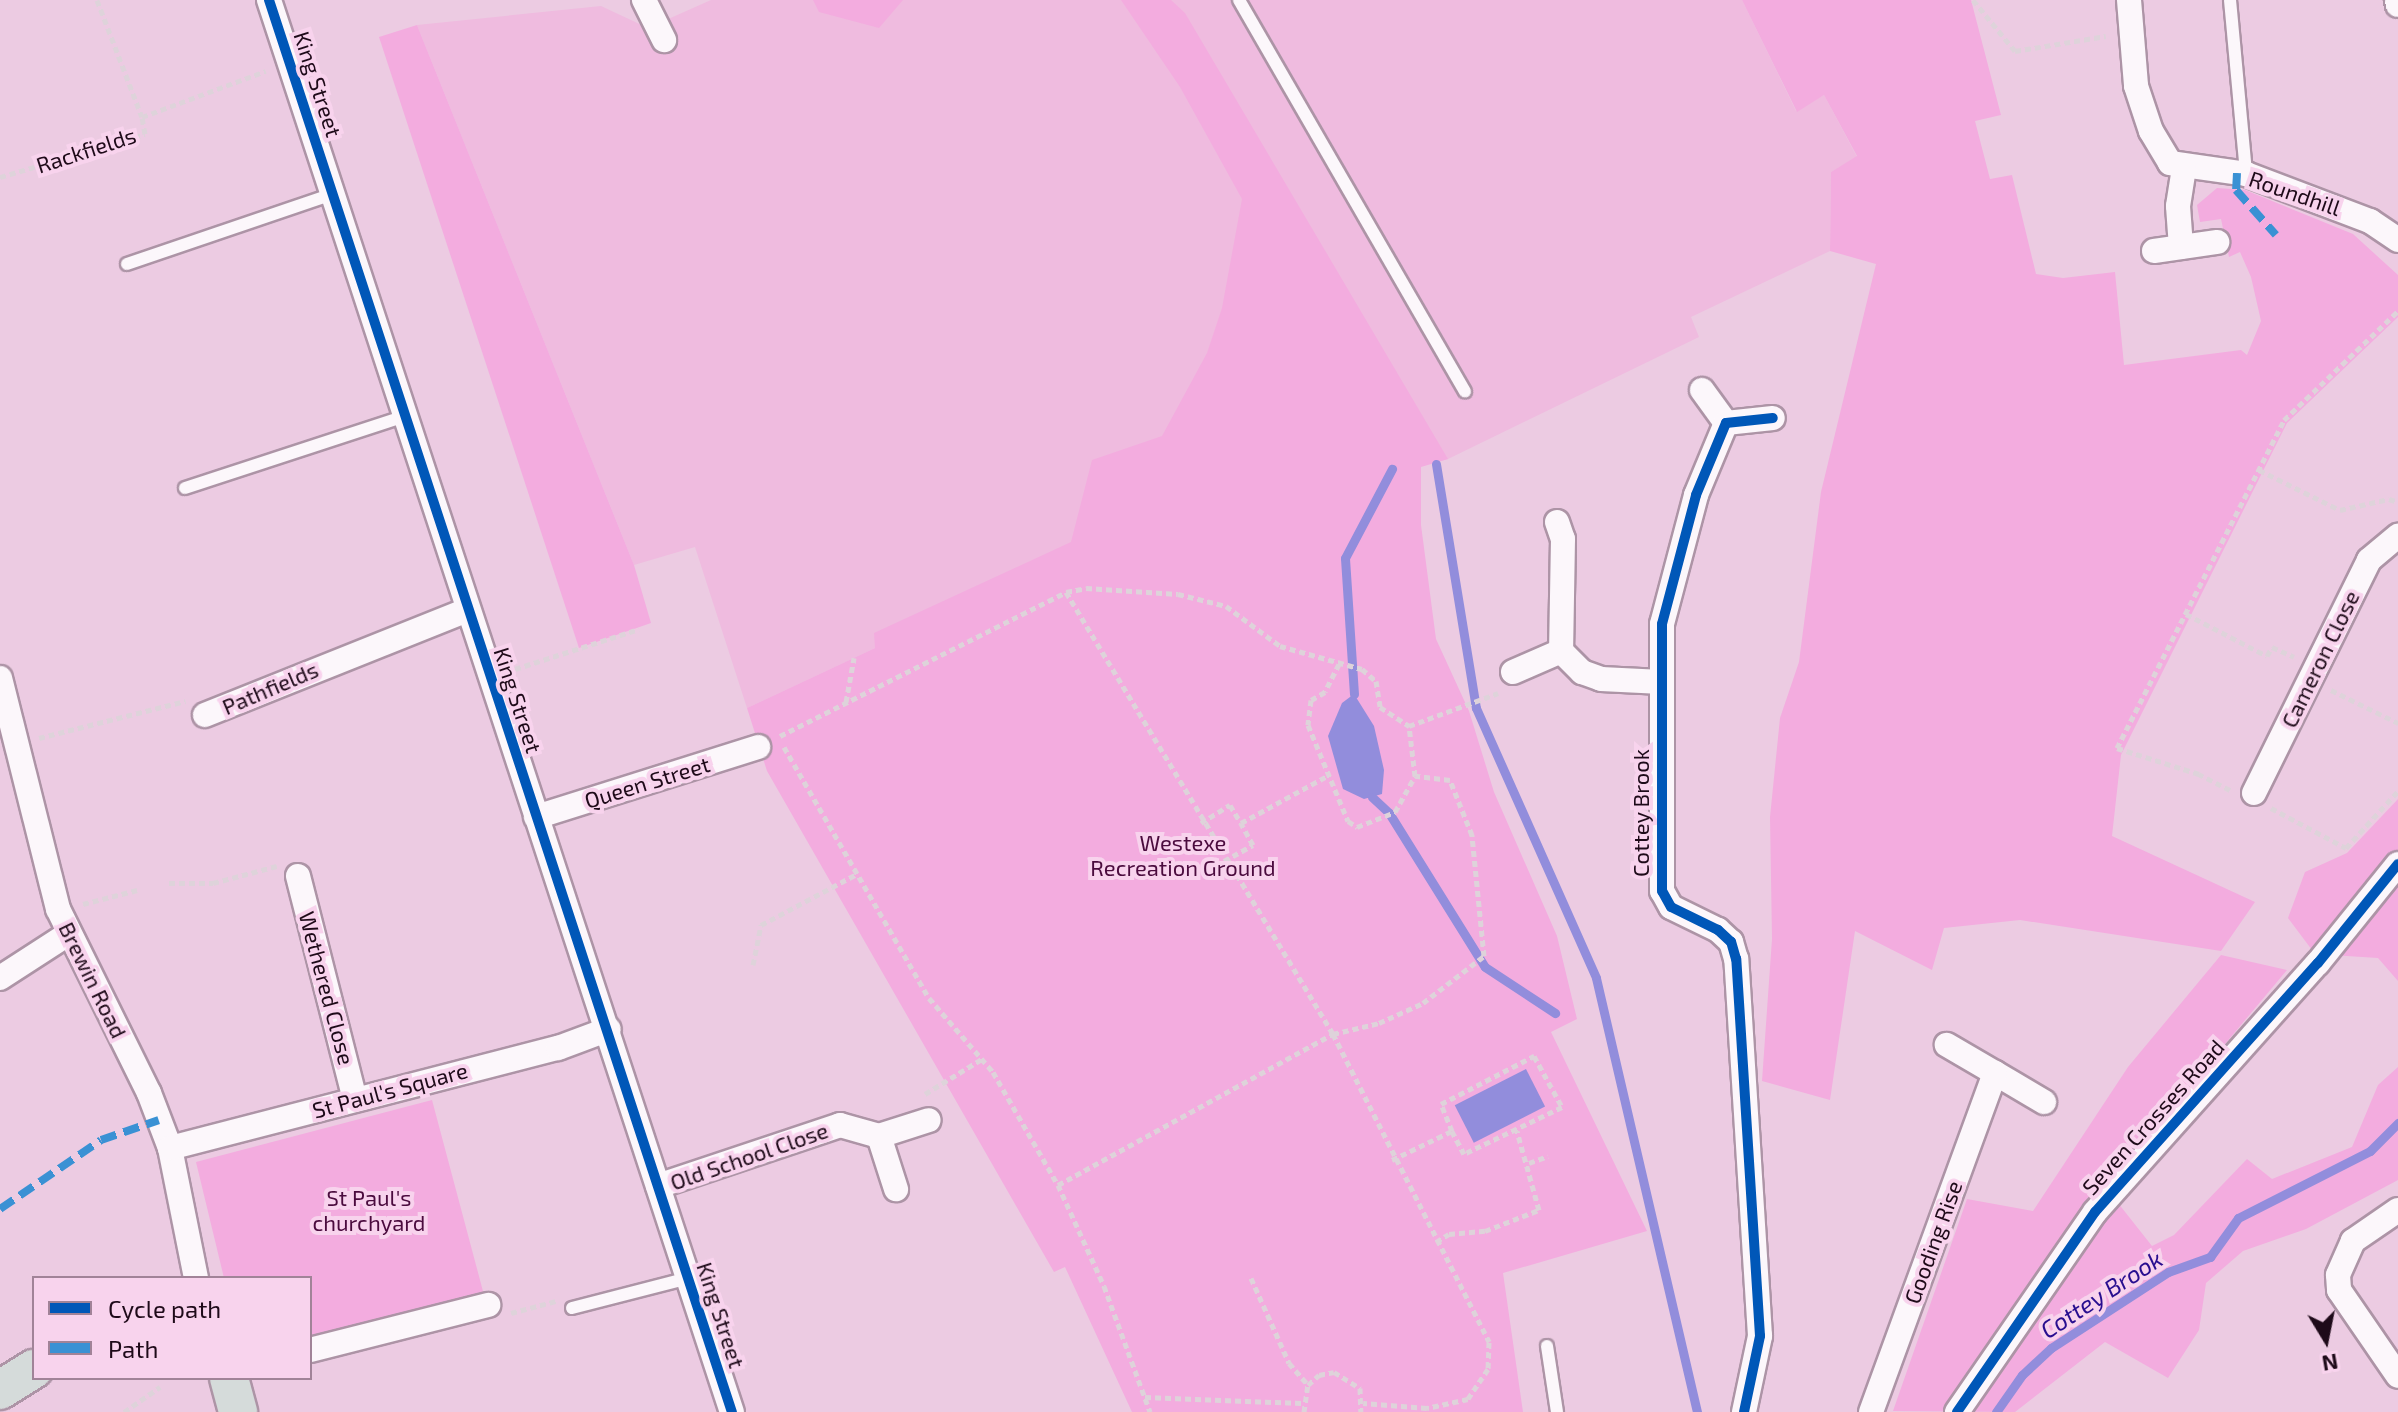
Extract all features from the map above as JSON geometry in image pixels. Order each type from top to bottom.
[{"type":"main road","points":[[0,1390],[32,1370]]},
{"type":"main road","points":[[230,1380],[238,1412]]},
{"type":"street","name":"King Street","points":[[269,0],[536,817],[609,1029],[732,1412]]},
{"type":"street","points":[[2129,0],[2136,86],[2151,131],[2170,163],[2184,168],[2178,206],[2181,247]]},
{"type":"street","points":[[651,2],[664,40]]},
{"type":"street","name":"Roundhill","points":[[2184,168],[2246,174],[2370,221],[2398,240]]},
{"type":"street","points":[[2154,251],[2217,242]]},
{"type":"street","points":[[1702,390],[1726,423],[1773,418]]},
{"type":"street","name":"Cottey Brook","points":[[1726,423],[1706,465],[1665,600],[1662,891],[1671,907],[1718,930],[1731,942],[1736,959],[1760,1336],[1744,1412]]},
{"type":"street","points":[[1557,522],[1563,539],[1561,651],[1582,672],[1601,679],[1662,682]]},
{"type":"street","name":"Cameron Close","points":[[2254,793],[2369,560],[2398,536]]},
{"type":"street","name":"Pathfields","points":[[205,715],[336,660],[468,610]]},
{"type":"street","points":[[1513,672],[1561,651]]},
{"type":"street","name":"Brewin Road","points":[[0,678],[58,909],[149,1093],[170,1148],[196,1276]]},
{"type":"street","name":"Queen Street","points":[[536,817],[768,742]]},
{"type":"street","name":"Seven Crosses Road","points":[[1957,1412],[2095,1212],[2318,963],[2398,864]]},
{"type":"street","name":"Wethered Close","points":[[298,876],[355,1099]]},
{"type":"street","points":[[0,978],[68,934]]},
{"type":"street","name":"St Paul's Square","points":[[170,1148],[558,1048],[609,1029]]},
{"type":"street","points":[[1947,1045],[2044,1102]]},
{"type":"street","name":"Gooding Rise","points":[[1871,1412],[1995,1073]]},
{"type":"street","points":[[896,1189],[879,1136],[929,1120]]},
{"type":"street","name":"Old School Close","points":[[658,1186],[840,1125],[879,1136]]},
{"type":"street","points":[[2398,1210],[2353,1241],[2338,1275],[2339,1290],[2398,1376]]},
{"type":"street","points":[[312,1349],[488,1305]]},
{"type":"lane","points":[[1239,0],[1465,391]]},
{"type":"lane","points":[[2230,0],[2246,174]]},
{"type":"lane","points":[[127,264],[333,194]]},
{"type":"lane","points":[[185,488],[405,416]]},
{"type":"lane","points":[[572,1308],[689,1278]]},
{"type":"lane","points":[[1547,1346],[1557,1412]]},
{"type":"path","points":[[97,0],[142,117]]},
{"type":"path","points":[[1973,0],[2015,51],[2130,32]]},
{"type":"path","points":[[2398,311],[2284,420],[2117,748],[2199,774],[2231,790],[2254,793],[2279,815],[2346,848],[2398,791]]},
{"type":"path","points":[[2259,470],[2340,510],[2389,499],[2398,502]]},
{"type":"path","points":[[1150,1412],[1104,1286],[1058,1185],[982,1059],[929,998],[857,874],[768,742],[1066,592],[1139,590],[1226,606],[1280,646],[1362,669],[1376,681],[1380,707],[1409,726],[1415,776],[1395,812],[1357,827],[1348,821],[1310,733],[1308,712],[1311,700],[1325,692],[1339,664]]},
{"type":"path","points":[[1066,592],[1201,823],[1333,1034],[1392,1160],[1489,1342],[1488,1369],[1468,1399],[1427,1408],[1363,1403]]},
{"type":"path","points":[[2186,614],[2267,656],[2272,647],[2312,674],[2398,723]]},
{"type":"path","points":[[490,677],[639,629]]},
{"type":"path","points":[[846,703],[854,658]]},
{"type":"path","points":[[15,745],[199,698],[205,715]]},
{"type":"path","points":[[1409,726],[1463,704],[1484,699]]},
{"type":"path","points":[[1241,823],[1329,775]]},
{"type":"path","points":[[1058,1185],[1333,1034],[1379,1023],[1423,1003],[1484,956],[1472,835],[1450,780],[1415,776]]},
{"type":"path","points":[[1201,823],[1230,805],[1241,823],[1253,845],[1224,861]]},
{"type":"path","points":[[169,883],[213,883],[286,864],[298,876]]},
{"type":"path","points":[[753,965],[761,925],[857,874]]},
{"type":"path","points":[[58,909],[137,890]]},
{"type":"path","points":[[1534,1056],[1562,1107],[1464,1154],[1452,1131],[1441,1104],[1534,1056]]},
{"type":"path","points":[[929,1120],[921,1096],[982,1059]]},
{"type":"path","points":[[1392,1160],[1452,1131]]},
{"type":"path","points":[[1436,1242],[1449,1234],[1485,1231],[1539,1210],[1529,1163],[1517,1131]]},
{"type":"path","points":[[1529,1163],[1548,1156]]},
{"type":"path","points":[[1251,1278],[1289,1363],[1308,1385]]},
{"type":"path","points":[[1304,1412],[1302,1403],[1308,1385],[1319,1375],[1349,1376],[1363,1403],[1361,1412]]},
{"type":"path","points":[[124,1412],[160,1387]]},
{"type":"path","points":[[1145,1397],[1302,1403]]},
{"type":"shaded area","points":[[711,0],[1742,0],[1796,111],[1824,95],[1857,157],[1831,172],[1830,251],[1691,317],[1699,337],[1448,459],[1084,550],[747,708],[695,547],[634,565],[417,25],[601,6],[648,28]]},
{"type":"shaded area","points":[[1354,694],[1374,726],[1384,770],[1382,794],[1364,799],[1343,789],[1328,736],[1342,703]]},
{"type":"shaded area","points":[[1526,1069],[1545,1106],[1474,1143],[1455,1105]]},
{"type":"green space","points":[[813,0],[903,0],[879,28],[819,12]]},
{"type":"green space","name":"Westexe Recreation Ground","points":[[1121,0],[1171,0],[1185,13],[1448,459],[1421,467],[1421,525],[1436,639],[1469,711],[1494,792],[1557,936],[1577,1019],[1551,1032],[1647,1231],[1503,1273],[1523,1412],[1132,1412],[1065,1267],[1054,1272],[767,771],[747,708],[875,648],[874,633],[1071,542],[1092,460],[1162,436],[1207,353],[1222,308],[1242,199],[1180,87]]},
{"type":"green space","points":[[1742,0],[1971,0],[2001,115],[1975,121],[1990,179],[2012,175],[2036,274],[2063,278],[2115,272],[2124,365],[2241,350],[2247,355],[2261,321],[2251,277],[2240,252],[2229,257],[2221,219],[2200,222],[2197,205],[2217,188],[2245,190],[2353,234],[2398,275],[2398,317],[2287,423],[2121,755],[2112,836],[2255,902],[2221,951],[2020,920],[1944,928],[1932,970],[1855,931],[1830,1100],[1762,1081],[1772,939],[1770,817],[1780,718],[1799,662],[1821,492],[1876,264],[1830,251],[1831,172],[1857,156],[1824,95],[1797,112]]},
{"type":"green space","points":[[417,25],[634,565],[651,623],[579,648],[379,37]]},
{"type":"green space","points":[[2398,799],[2398,981],[2378,958],[2315,954],[2288,918],[2305,872],[2347,853]]},
{"type":"green space","points":[[2221,955],[2287,970],[2101,1192],[2118,1203],[2152,1246],[2174,1235],[2247,1159],[2272,1179],[2352,1147],[2378,1085],[2398,1067],[2398,1180],[2306,1229],[2243,1251],[2206,1283],[2199,1330],[2168,1378],[2105,1342],[2015,1412],[1893,1411],[1967,1199],[2033,1211],[2128,1067]]},
{"type":"green space","name":"St Paul's churchyard","points":[[432,1100],[484,1295],[312,1339],[312,1276],[224,1276],[196,1162]]},
{"type":"waterway","name":"Cottey Brook","points":[[1436,464],[1476,708],[1596,978],[1697,1412]]},
{"type":"waterway","points":[[1354,694],[1345,558],[1392,469]]},
{"type":"waterway","points":[[1372,797],[1389,813],[1485,967],[1555,1013]]},
{"type":"waterway","name":"Cottey Brook","points":[[1996,1412],[2022,1375],[2051,1348],[2168,1272],[2210,1257],[2238,1218],[2370,1151],[2398,1123]]},
{"type":"marked path","points":[[2237,173],[2236,190],[2276,235]]},
{"type":"marked path","points":[[0,1209],[101,1140],[159,1120]]},
{"type":"cycle path","points":[[269,0],[732,1412]]},
{"type":"cycle path","points":[[1744,1412],[1760,1336],[1736,959],[1731,942],[1718,930],[1671,907],[1662,891],[1662,624],[1696,495],[1726,423],[1773,418]]},
{"type":"cycle path","points":[[1957,1412],[2095,1212],[2318,963],[2398,864]]}]
